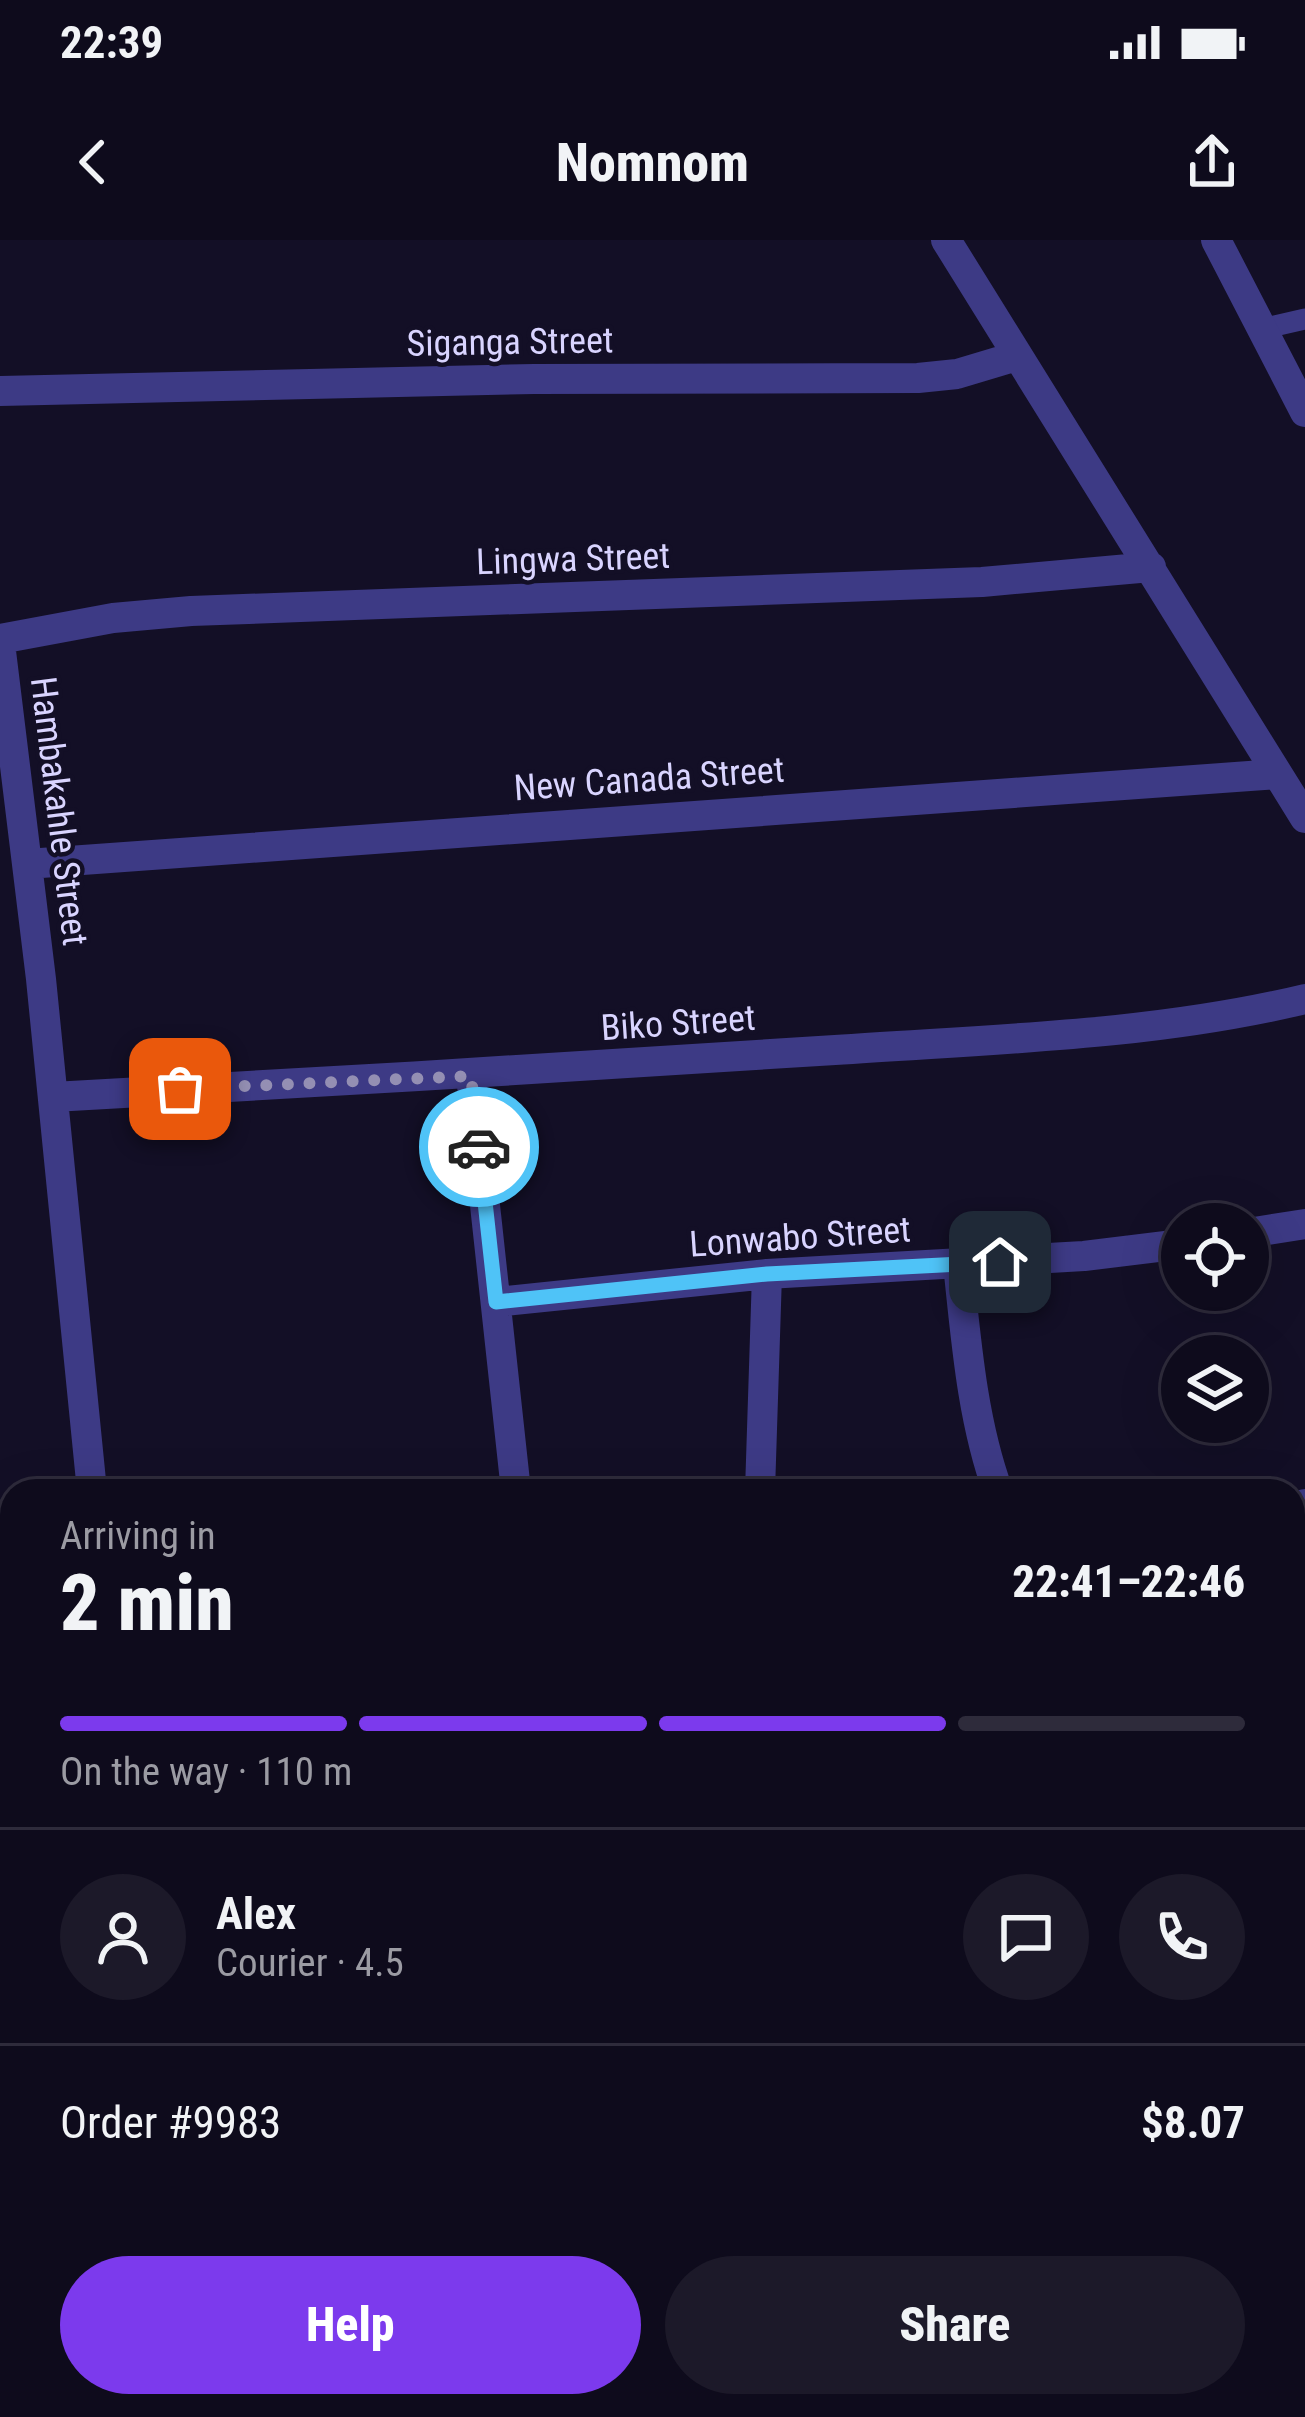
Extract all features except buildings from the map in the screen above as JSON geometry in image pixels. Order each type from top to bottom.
[{"type":"street","points":[[946,240],[1305,818]]},
{"type":"street","points":[[1216,240],[1305,412]]},
{"type":"street","name":"Siganga Street","points":[[0,391],[513,379],[918,378],[957,374],[1017,356]]},
{"type":"street","name":"Lingwa Street","points":[[0,641],[113,618],[191,611],[937,584],[1151,567]]},
{"type":"street","name":"Hambakahle Street","points":[[0,641],[53,1096],[91,1479]]},
{"type":"street","name":"New Canada Street","points":[[26,864],[1277,774]]},
{"type":"street","name":"Biko Street","points":[[53,1096],[471,1076],[1184,1023],[1305,998]]},
{"type":"street","points":[[471,1076],[515,1479]]},
{"type":"street","points":[[1269,1230],[1305,1224]]},
{"type":"street","name":"Lonwabo Street","points":[[496,1302],[767,1274],[958,1264],[1161,1246]]},
{"type":"street","points":[[958,1264],[967,1348],[994,1479]]},
{"type":"street","points":[[760,1479],[767,1274]]},
{"type":"lane","points":[[1261,329],[1305,319]]},
{"type":"way so far","points":[[180,1089],[471,1076],[479,1147]]},
{"type":"route","points":[[479,1147],[496,1302],[767,1274],[1000,1262]]}]
